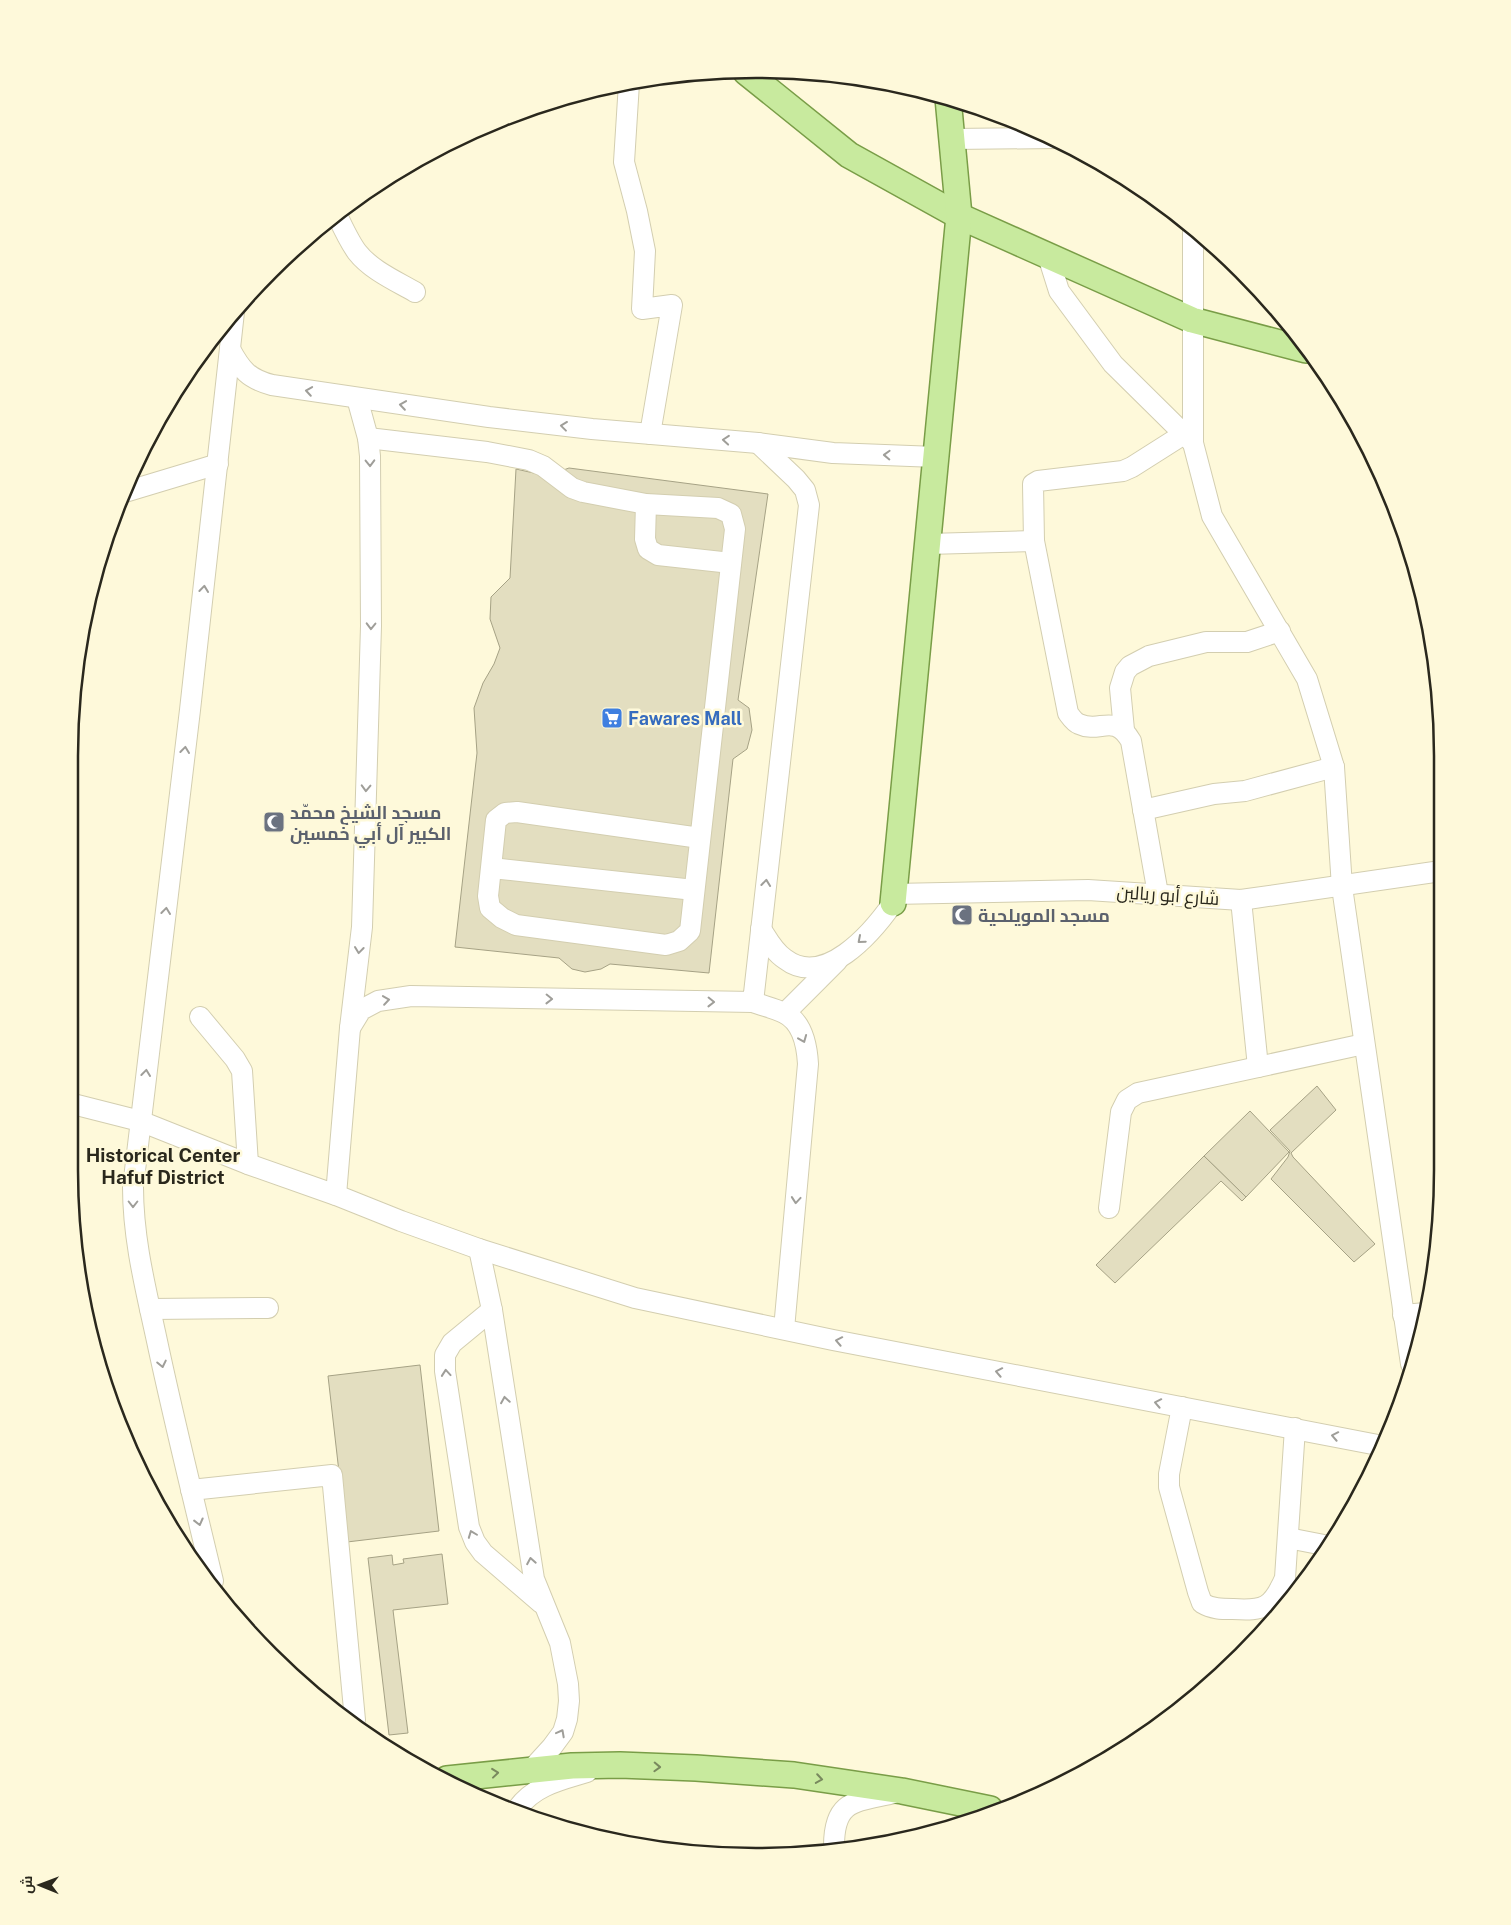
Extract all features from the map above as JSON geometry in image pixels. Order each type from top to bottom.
[{"type":"main road","points":[[753,78],[849,156],[959,216],[1192,320],[1296,347]]},
{"type":"main road","points":[[893,898],[959,216],[949,106]]},
{"type":"main road","points":[[456,1778],[572,1766],[608,1765],[696,1768],[794,1775],[902,1791],[984,1808]]},
{"type":"street","points":[[629,90],[624,162],[645,251],[642,309],[672,306],[650,434]]},
{"type":"street","points":[[952,140],[1036,138]]},
{"type":"street","points":[[340,220],[358,254],[381,272],[415,292]]},
{"type":"street","points":[[1193,238],[1189,439],[1212,516],[1307,678],[1334,767],[1342,887],[1409,1350]]},
{"type":"street","points":[[1048,256],[1059,292],[1113,364],[1189,439]]},
{"type":"street","points":[[211,1572],[138,1255],[133,1216],[133,1187],[190,710],[233,325]]},
{"type":"street","points":[[230,349],[238,364],[257,381],[272,386],[582,428],[758,443],[832,453],[936,458]]},
{"type":"street","points":[[336,1195],[350,1028],[362,927],[372,626],[370,456],[368,438],[357,398]]},
{"type":"street","points":[[368,438],[487,452],[529,460],[543,466],[572,488],[583,492],[646,504],[718,508],[731,514],[735,529],[690,931],[679,941],[666,945],[516,925],[502,918],[490,908],[488,896],[496,820],[505,813],[518,812],[700,838]]},
{"type":"street","points":[[1124,730],[1113,725],[1086,726],[1077,724],[1068,713],[1034,541],[1033,484],[1038,480],[1123,470],[1189,439]]},
{"type":"street","points":[[753,1002],[809,505],[805,490],[758,443]]},
{"type":"street","points":[[132,490],[218,464]]},
{"type":"street","points":[[646,504],[645,539],[648,549],[658,555],[731,563]]},
{"type":"street","points":[[928,544],[1034,541]]},
{"type":"street","points":[[1158,894],[1130,741],[1124,730],[1120,688],[1125,672],[1130,666],[1148,656],[1206,642],[1247,642],[1280,631]]},
{"type":"street","points":[[1143,810],[1214,794],[1245,792],[1334,767]]},
{"type":"street","points":[[492,868],[694,890]]},
{"type":"street","name":"شارع أبو ريالين","points":[[893,898],[1088,890],[1242,900],[1434,872]]},
{"type":"street","points":[[785,1013],[840,958],[878,925],[893,898]]},
{"type":"street","points":[[1242,900],[1258,1067]]},
{"type":"street","points":[[761,929],[774,949],[784,959],[796,966],[809,968],[828,965],[840,958]]},
{"type":"street","points":[[350,1028],[361,1010],[378,1001],[411,996],[753,1002],[785,1013],[797,1025],[806,1044],[808,1064],[784,1329]]},
{"type":"street","points":[[200,1017],[235,1059],[242,1071],[248,1164]]},
{"type":"street","points":[[1109,1208],[1121,1112],[1127,1100],[1138,1093],[1364,1044]]},
{"type":"street","points":[[78,1105],[140,1121],[400,1221],[479,1249],[635,1298],[1182,1408],[1375,1444]]},
{"type":"street","points":[[479,1249],[492,1310],[534,1579],[560,1643],[569,1701],[563,1732],[552,1748],[530,1770]]},
{"type":"street","points":[[150,1309],[268,1308]]},
{"type":"street","points":[[492,1310],[452,1343],[445,1355],[445,1371],[469,1527],[475,1542],[483,1553],[543,1604]]},
{"type":"street","points":[[1403,1315],[1417,1314]]},
{"type":"street","points":[[1182,1408],[1169,1474],[1169,1487],[1202,1603],[1212,1608],[1256,1610],[1270,1603],[1279,1592],[1285,1578],[1295,1428]]},
{"type":"street","points":[[191,1490],[332,1475],[355,1715]]},
{"type":"street","points":[[1288,1538],[1320,1544]]},
{"type":"street","points":[[520,1805],[526,1796],[550,1784],[608,1765]]},
{"type":"street","points":[[834,1843],[837,1818],[846,1807],[858,1801],[902,1791]]},
{"type":"building","name":"Fawares Mall","points":[[569,468],[768,494],[738,700],[749,708],[752,730],[747,749],[733,759],[709,973],[610,964],[601,969],[585,972],[572,969],[559,958],[455,947],[477,753],[474,708],[483,683],[494,664],[500,648],[490,619],[491,597],[510,578],[516,469],[547,476]]},
{"type":"building","points":[[1317,1086],[1336,1110],[1291,1153],[1375,1244],[1354,1262],[1271,1179],[1288,1157],[1290,1151],[1270,1130]]},
{"type":"building","points":[[1250,1111],[1289,1152],[1246,1197],[1204,1156]]},
{"type":"building","points":[[1204,1156],[1246,1197],[1242,1201],[1221,1181],[1115,1283],[1096,1265]]},
{"type":"building","points":[[420,1365],[439,1531],[347,1542],[328,1376]]},
{"type":"building","points":[[442,1554],[448,1604],[393,1610],[408,1733],[389,1735],[368,1558],[392,1555],[393,1565],[404,1563],[403,1559]]},
{"type":"place","name":"Fawares Mall","points":[[612,718]]},
{"type":"place","name":"مسجد الشيخ محمّد الكبير آل أبي خمسين","points":[[274,822]]},
{"type":"place","name":"مسجد المويلحية","points":[[962,915]]},
{"type":"district","name":"Historical Center Hafuf District","points":[[163,1166]]}]
